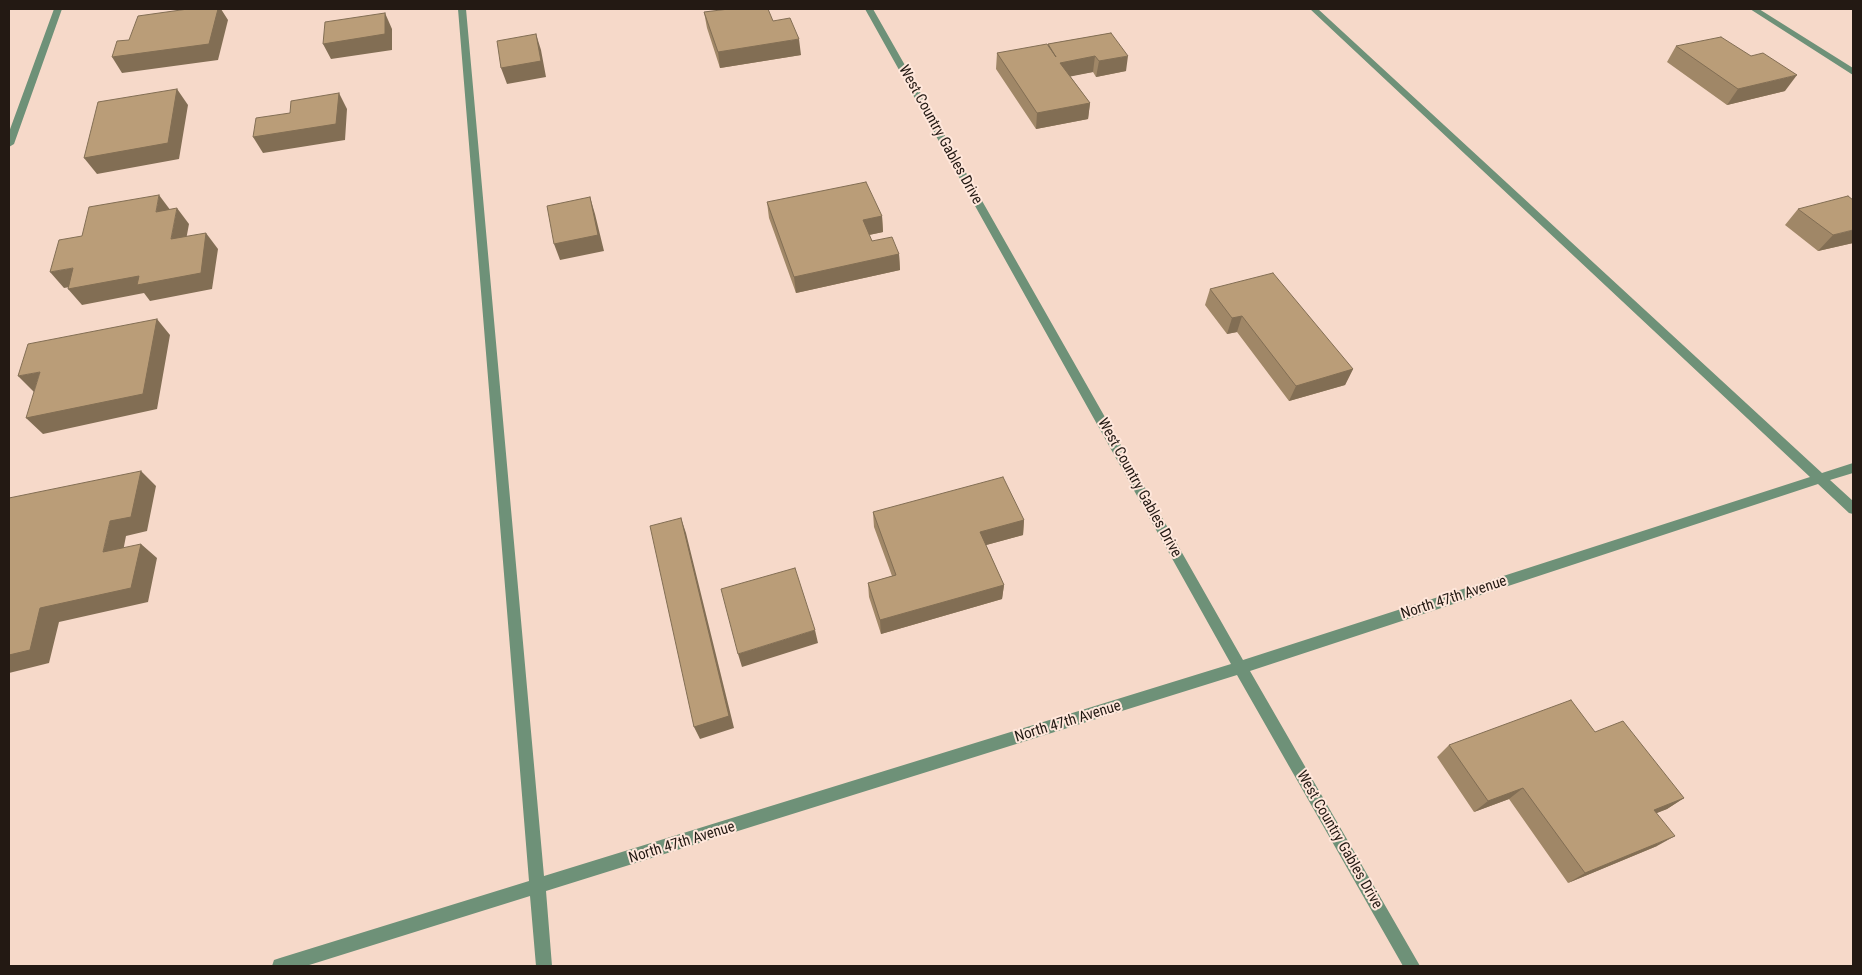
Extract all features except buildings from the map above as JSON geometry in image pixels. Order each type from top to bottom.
[{"type":"street","points":[[9,144],[58,9]]},
{"type":"street","points":[[462,9],[544,966]]},
{"type":"street","name":"West Country Gables Drive","points":[[869,9],[1240,668],[1412,966]]},
{"type":"street","points":[[1314,9],[1853,509]]},
{"type":"street","points":[[1754,9],[1853,72]]},
{"type":"street","name":"North 47th Avenue","points":[[280,966],[1240,668],[1853,468]]}]
